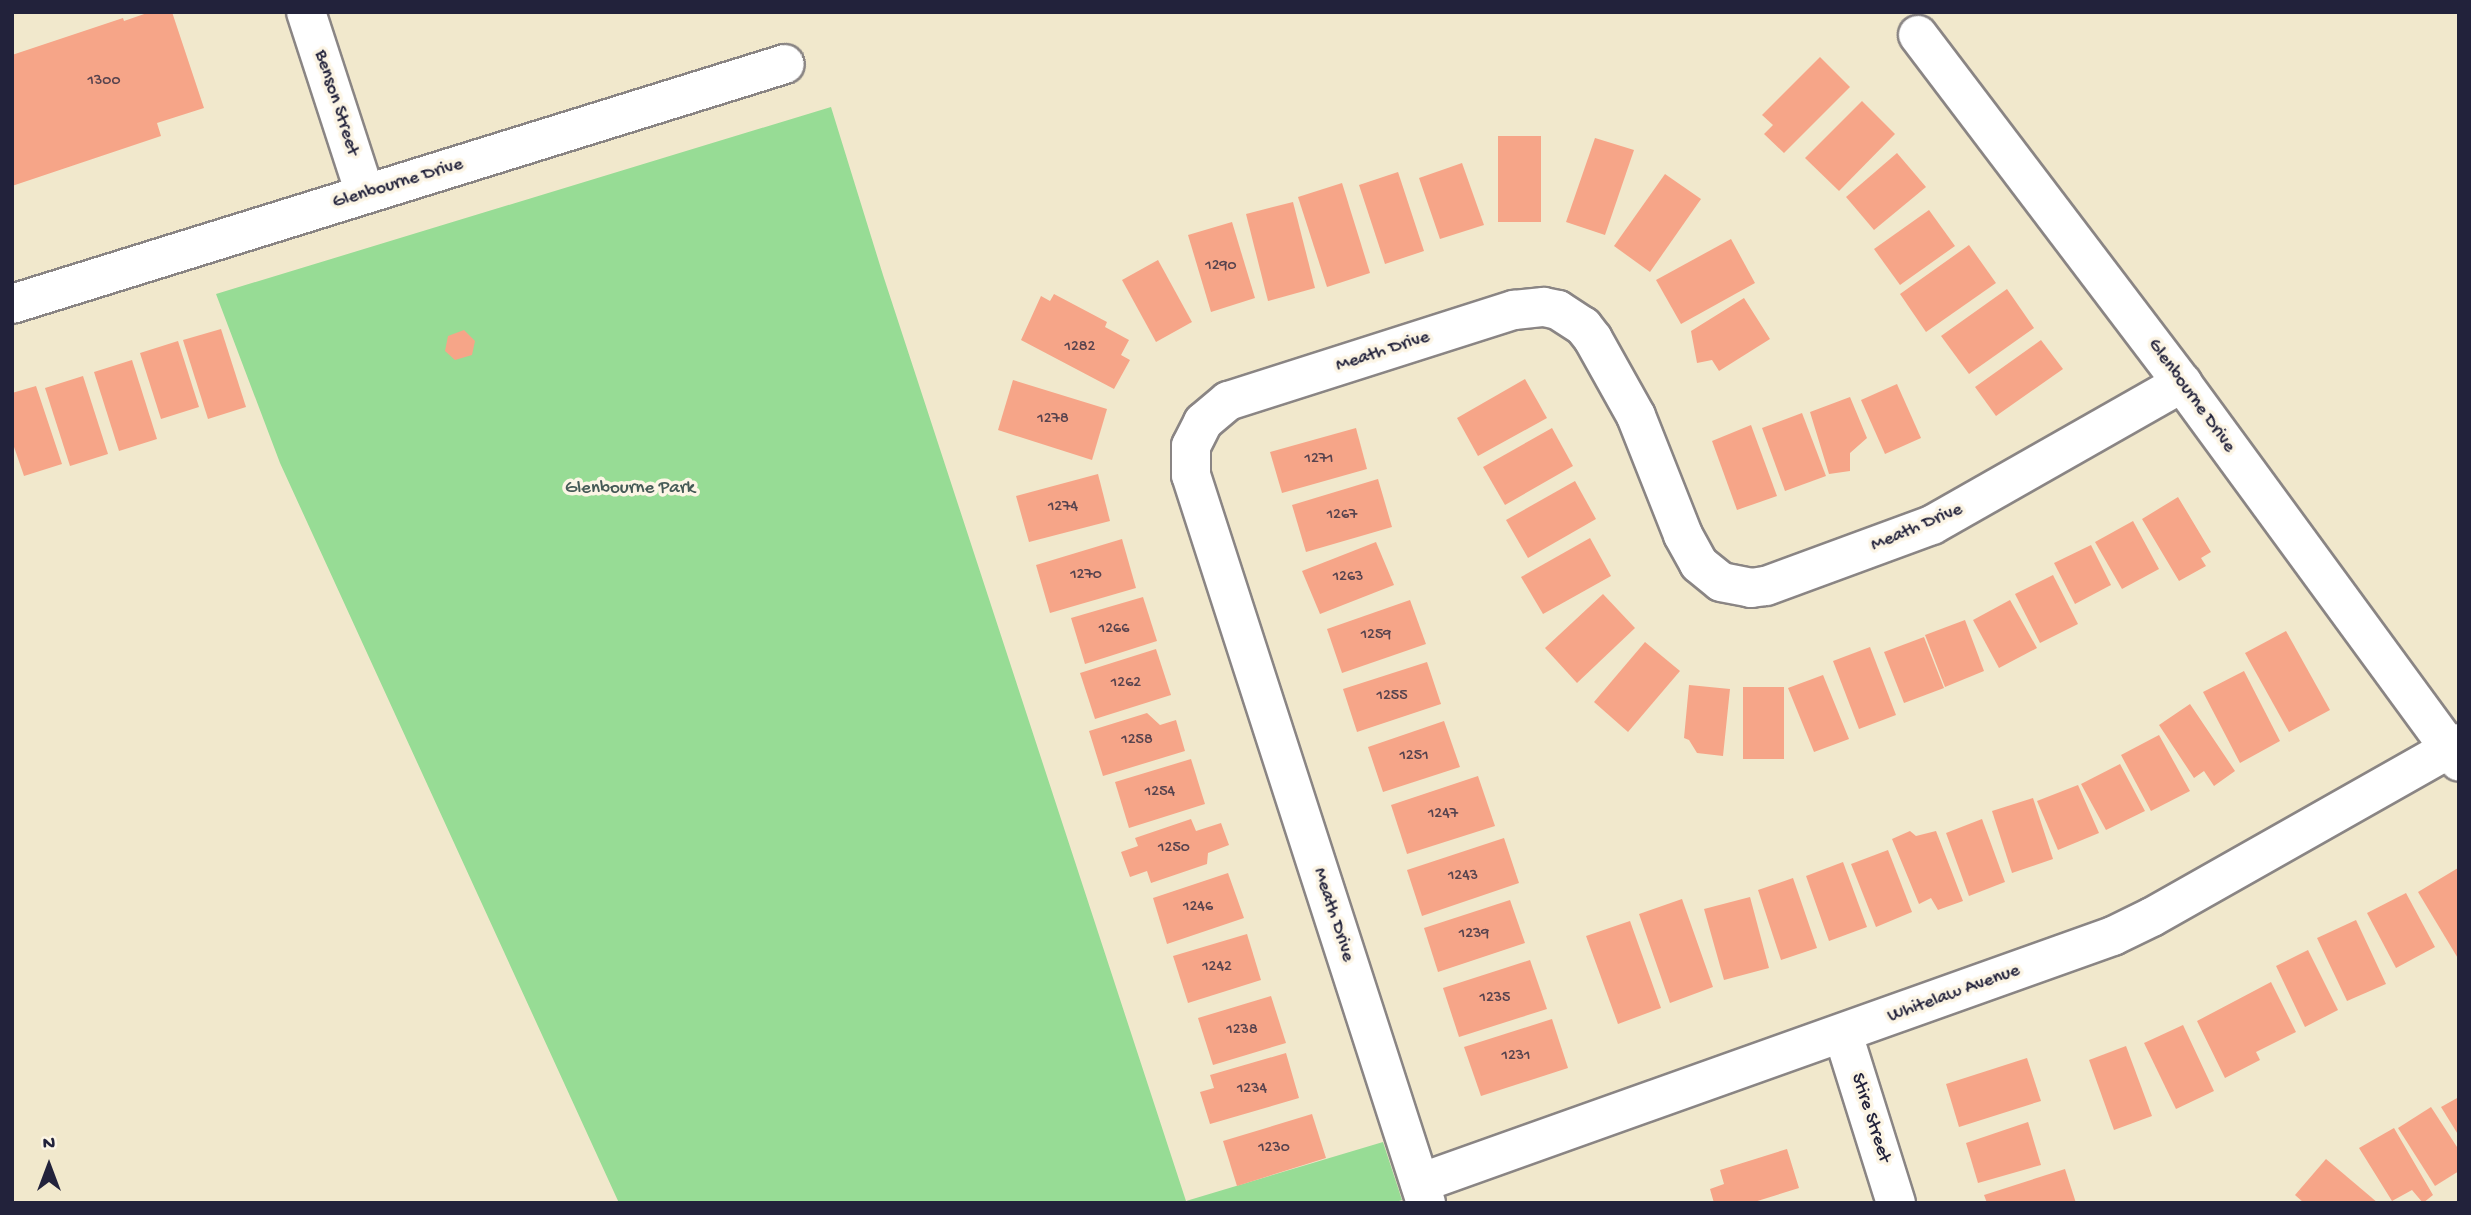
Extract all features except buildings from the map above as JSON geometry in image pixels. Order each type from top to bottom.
[{"type":"street","name":"Benson Street","points":[[306,12],[365,194]]},
{"type":"street","name":"Glenbourne Drive","points":[[1918,34],[2456,752]]},
{"type":"street","name":"Glenbourne Drive","points":[[12,304],[785,64]]},
{"type":"street","name":"Meath Drive","points":[[1423,1193],[1191,475],[1191,446],[1203,422],[1228,401],[1514,310],[1544,307],[1558,310],[1583,326],[1599,349],[1651,446],[1683,535],[1699,564],[1721,582],[1751,587],[1766,586],[1932,525],[2182,383]]},
{"type":"street","name":"Whitelaw Avenue","points":[[1423,1193],[1843,1034],[2064,955],[2133,926],[2456,752]]},
{"type":"street","name":"Stire Street","points":[[1843,1034],[1896,1203]]},
{"type":"green space","name":"Glenbourne Park","points":[[831,107],[883,275],[1186,1201],[1383,1142],[1402,1200],[1393,1203],[619,1203],[280,463],[216,294]]}]
